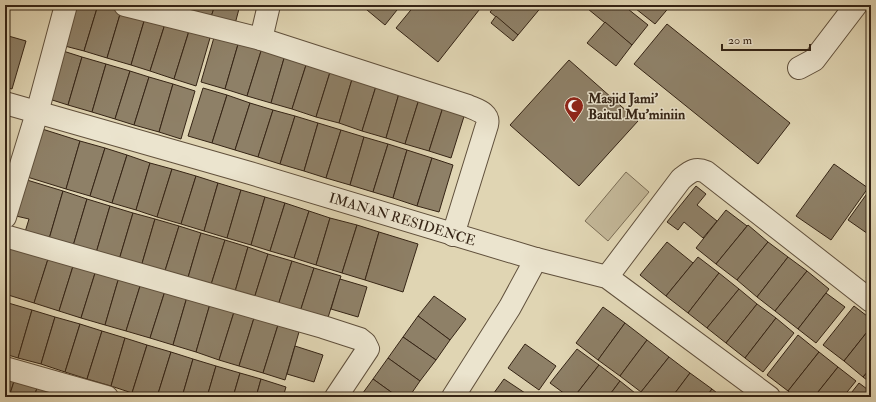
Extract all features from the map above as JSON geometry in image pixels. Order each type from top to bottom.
[{"type":"street","points":[[5,217],[37,113],[66,5]]},
{"type":"street","points":[[125,5],[261,39],[468,106],[486,115],[488,120],[487,125],[453,235]]},
{"type":"street","points":[[261,39],[269,5]]},
{"type":"street","points":[[799,68],[814,60],[856,5]]},
{"type":"street","name":"IMANAN RESIDENCE","points":[[5,103],[250,173],[536,259],[607,277],[769,397]]},
{"type":"street","points":[[607,277],[681,179],[694,170],[700,169],[706,172],[871,301]]},
{"type":"street","points":[[5,236],[308,322],[360,339],[365,342],[368,349],[336,397]]},
{"type":"street","points":[[453,397],[510,307],[536,259]]},
{"type":"street","points":[[5,368],[107,397]]},
{"type":"shaded area","points":[[626,172],[649,192],[608,241],[585,221]]},
{"type":"building","points":[[5,5],[11,5],[5,26]]},
{"type":"building","points":[[73,5],[98,5],[84,51],[61,45]]},
{"type":"building","points":[[98,5],[103,5],[121,11],[107,58],[84,51]]},
{"type":"building","points":[[168,5],[190,5],[189,11]]},
{"type":"building","points":[[190,5],[215,5],[211,17],[189,11]]},
{"type":"building","points":[[215,5],[240,5],[235,24],[211,17]]},
{"type":"building","points":[[361,5],[401,5],[385,25]]},
{"type":"building","points":[[415,5],[483,5],[438,62],[396,28]]},
{"type":"building","points":[[496,5],[543,5],[518,35],[490,12]]},
{"type":"building","points":[[591,5],[623,5],[648,25],[632,45],[588,9]]},
{"type":"building","points":[[631,5],[671,5],[655,24]]},
{"type":"building","points":[[121,11],[145,18],[131,65],[107,58]]},
{"type":"building","points":[[496,16],[518,35],[513,41],[491,23]]},
{"type":"building","points":[[145,18],[165,24],[150,71],[131,65]]},
{"type":"building","points":[[605,22],[632,45],[616,66],[587,43]]},
{"type":"building","points":[[165,24],[189,31],[174,79],[150,71]]},
{"type":"building","points":[[667,24],[790,123],[758,164],[634,64]]},
{"type":"building","points":[[189,31],[210,38],[196,86],[174,79]]},
{"type":"building","points":[[215,34],[239,41],[225,89],[201,82]]},
{"type":"building","points":[[5,35],[26,41],[12,89],[5,87]]},
{"type":"building","points":[[239,41],[262,48],[247,96],[225,89]]},
{"type":"building","points":[[262,48],[285,55],[271,103],[247,96]]},
{"type":"building","points":[[60,50],[82,57],[68,105],[46,98]]},
{"type":"building","points":[[285,55],[307,62],[292,109],[271,103]]},
{"type":"building","points":[[82,57],[106,64],[92,112],[68,105]]},
{"type":"building","name":"Masjid Jami' Baitul Mu'miniin","points":[[569,60],[638,121],[579,186],[510,125]]},
{"type":"building","points":[[307,62],[331,69],[316,117],[292,109]]},
{"type":"building","points":[[106,64],[130,71],[115,119],[92,112]]},
{"type":"building","points":[[331,69],[353,76],[339,123],[316,117]]},
{"type":"building","points":[[130,71],[149,77],[134,125],[115,119]]},
{"type":"building","points":[[353,76],[377,83],[362,131],[339,123]]},
{"type":"building","points":[[149,77],[173,84],[159,132],[134,125]]},
{"type":"building","points":[[377,83],[400,90],[386,138],[362,131]]},
{"type":"building","points":[[173,84],[195,91],[181,139],[159,132]]},
{"type":"building","points":[[203,88],[227,95],[212,143],[188,136]]},
{"type":"building","points":[[400,90],[420,96],[405,144],[386,138]]},
{"type":"building","points":[[227,95],[250,103],[235,150],[212,143]]},
{"type":"building","points":[[420,96],[444,104],[429,151],[405,144]]},
{"type":"building","points":[[250,103],[273,110],[258,157],[235,150]]},
{"type":"building","points":[[444,104],[466,110],[451,158],[429,151]]},
{"type":"building","points":[[273,110],[295,116],[280,164],[258,157]]},
{"type":"building","points":[[295,116],[318,123],[304,171],[280,164]]},
{"type":"building","points":[[318,123],[341,130],[326,178],[304,171]]},
{"type":"building","points":[[39,128],[80,141],[66,189],[24,176]]},
{"type":"building","points":[[341,130],[364,137],[350,185],[326,178]]},
{"type":"building","points":[[364,137],[388,144],[373,192],[350,185]]},
{"type":"building","points":[[80,141],[105,148],[90,196],[66,189]]},
{"type":"building","points":[[388,144],[407,150],[393,198],[373,192]]},
{"type":"building","points":[[105,148],[127,155],[112,203],[90,196]]},
{"type":"building","points":[[407,150],[432,158],[417,206],[393,198]]},
{"type":"building","points":[[127,155],[150,163],[136,210],[112,203]]},
{"type":"building","points":[[432,158],[453,165],[439,212],[417,206]]},
{"type":"building","points":[[150,163],[172,169],[157,217],[136,210]]},
{"type":"building","points":[[834,164],[868,188],[831,240],[796,216]]},
{"type":"building","points":[[172,169],[196,176],[181,224],[157,217]]},
{"type":"building","points":[[196,176],[218,183],[204,231],[181,224]]},
{"type":"building","points":[[27,180],[63,191],[49,239],[25,232],[29,219],[16,216]]},
{"type":"building","points":[[218,183],[241,190],[227,238],[204,231]]},
{"type":"building","points":[[696,186],[706,194],[697,205],[717,221],[703,238],[684,222],[678,230],[667,222]]},
{"type":"building","points":[[871,188],[871,236],[848,220]]},
{"type":"building","points":[[241,190],[265,197],[251,245],[227,238]]},
{"type":"building","points":[[63,191],[87,199],[73,246],[49,239]]},
{"type":"building","points":[[265,197],[285,203],[270,251],[251,245]]},
{"type":"building","points":[[87,199],[110,206],[96,253],[73,246]]},
{"type":"building","points":[[285,203],[309,211],[294,258],[270,251]]},
{"type":"building","points":[[110,206],[133,213],[119,260],[96,253]]},
{"type":"building","points":[[726,210],[747,226],[716,264],[696,248]]},
{"type":"building","points":[[309,211],[330,218],[316,265],[294,258]]},
{"type":"building","points":[[133,213],[155,219],[141,267],[119,260]]},
{"type":"building","points":[[330,218],[357,225],[342,273],[316,265]]},
{"type":"building","points":[[155,219],[179,226],[164,274],[141,267]]},
{"type":"building","points":[[357,225],[379,232],[365,280],[342,273]]},
{"type":"building","points":[[748,225],[768,242],[737,280],[716,264]]},
{"type":"building","points":[[179,226],[201,233],[187,281],[164,274]]},
{"type":"building","points":[[379,232],[418,244],[403,292],[365,280]]},
{"type":"building","points":[[201,233],[225,240],[210,288],[187,281]]},
{"type":"building","points":[[225,240],[248,247],[234,295],[210,288]]},
{"type":"building","points":[[667,242],[693,263],[666,296],[640,275]]},
{"type":"building","points":[[768,242],[788,257],[757,297],[737,280]]},
{"type":"building","points":[[10,243],[49,256],[34,303],[5,294],[5,258]]},
{"type":"building","points":[[248,247],[268,254],[253,302],[234,295]]},
{"type":"building","points":[[268,254],[292,261],[277,309],[253,302]]},
{"type":"building","points":[[49,256],[74,263],[59,311],[34,303]]},
{"type":"building","points":[[698,257],[719,273],[688,313],[666,296]]},
{"type":"building","points":[[788,257],[807,271],[775,311],[757,297]]},
{"type":"building","points":[[292,261],[314,268],[299,315],[277,309]]},
{"type":"building","points":[[74,263],[96,270],[81,318],[59,311]]},
{"type":"building","points":[[314,268],[341,276],[326,324],[299,315]]},
{"type":"building","points":[[96,270],[119,277],[105,325],[81,318]]},
{"type":"building","points":[[807,271],[829,289],[798,329],[775,311]]},
{"type":"building","points":[[871,272],[871,282],[866,278]]},
{"type":"building","points":[[719,273],[739,289],[707,328],[688,313]]},
{"type":"building","points":[[119,277],[141,283],[126,331],[105,325]]},
{"type":"building","points":[[340,279],[367,287],[358,317],[331,309]]},
{"type":"building","points":[[141,283],[165,291],[150,338],[126,331]]},
{"type":"building","points":[[739,289],[757,304],[726,343],[707,328]]},
{"type":"building","points":[[165,291],[187,297],[173,345],[150,338]]},
{"type":"building","points":[[826,293],[845,307],[816,343],[798,329]]},
{"type":"building","points":[[434,296],[466,319],[450,340],[418,316]]},
{"type":"building","points":[[187,297],[210,304],[196,352],[173,345]]},
{"type":"building","points":[[5,302],[32,310],[18,358],[5,354]]},
{"type":"building","points":[[210,304],[234,312],[219,360],[196,352]]},
{"type":"building","points":[[757,304],[776,318],[745,358],[726,343]]},
{"type":"building","points":[[854,306],[871,319],[871,327],[844,361],[823,345]]},
{"type":"building","points":[[603,307],[625,323],[598,360],[576,343]]},
{"type":"building","points":[[32,310],[55,317],[41,364],[18,358]]},
{"type":"building","points":[[234,312],[254,318],[239,366],[219,360]]},
{"type":"building","points":[[418,316],[450,340],[436,360],[403,337]]},
{"type":"building","points":[[55,317],[80,324],[65,372],[41,364]]},
{"type":"building","points":[[254,318],[278,325],[263,373],[239,366]]},
{"type":"building","points":[[776,318],[794,333],[763,372],[745,358]]},
{"type":"building","points":[[625,323],[647,340],[620,376],[598,360]]},
{"type":"building","points":[[80,324],[102,331],[87,379],[65,372]]},
{"type":"building","points":[[278,325],[299,332],[285,380],[263,373]]},
{"type":"building","points":[[871,327],[871,368],[863,377],[844,361]]},
{"type":"building","points":[[102,331],[125,338],[111,386],[87,379]]},
{"type":"building","points":[[798,335],[819,352],[788,391],[767,375]]},
{"type":"building","points":[[403,337],[436,360],[420,381],[388,358]]},
{"type":"building","points":[[125,338],[147,345],[132,393],[111,386]]},
{"type":"building","points":[[647,340],[669,357],[641,392],[620,376]]},
{"type":"building","points":[[525,344],[556,366],[539,390],[508,368]]},
{"type":"building","points":[[147,345],[171,352],[157,397],[146,397],[132,393]]},
{"type":"building","points":[[295,346],[323,355],[314,382],[287,374]]},
{"type":"building","points":[[577,349],[599,365],[574,397],[569,397],[550,383]]},
{"type":"building","points":[[171,352],[193,359],[182,397],[157,397]]},
{"type":"building","points":[[819,352],[838,367],[814,397],[795,397],[788,391]]},
{"type":"building","points":[[669,357],[690,373],[672,397],[647,397],[641,392]]},
{"type":"building","points":[[388,358],[420,381],[409,397],[398,397],[373,379]]},
{"type":"building","points":[[193,359],[216,366],[207,397],[182,397]]},
{"type":"building","points":[[599,365],[620,381],[608,397],[574,397]]},
{"type":"building","points":[[216,366],[240,373],[233,397],[207,397]]},
{"type":"building","points":[[838,367],[856,381],[843,397],[814,397]]},
{"type":"building","points":[[871,368],[871,383],[863,377]]},
{"type":"building","points":[[5,371],[16,375],[9,397],[5,397]]},
{"type":"building","points":[[240,373],[261,379],[256,397],[233,397]]},
{"type":"building","points":[[690,373],[712,389],[706,397],[672,397]]},
{"type":"building","points":[[16,375],[39,382],[34,397],[9,397]]},
{"type":"building","points":[[261,379],[286,387],[283,397],[256,397]]},
{"type":"building","points":[[373,379],[398,397],[360,397]]},
{"type":"building","points":[[504,379],[531,397],[491,397]]},
{"type":"building","points":[[620,381],[640,397],[608,397]]},
{"type":"building","points":[[39,382],[63,389],[61,397],[34,397]]},
{"type":"building","points":[[859,383],[871,392],[871,397],[848,397]]},
{"type":"building","points":[[712,389],[722,397],[706,397]]},
{"type":"place","name":"Masjid Jami' Baitul Mu'miniin","points":[[574,123]]}]
